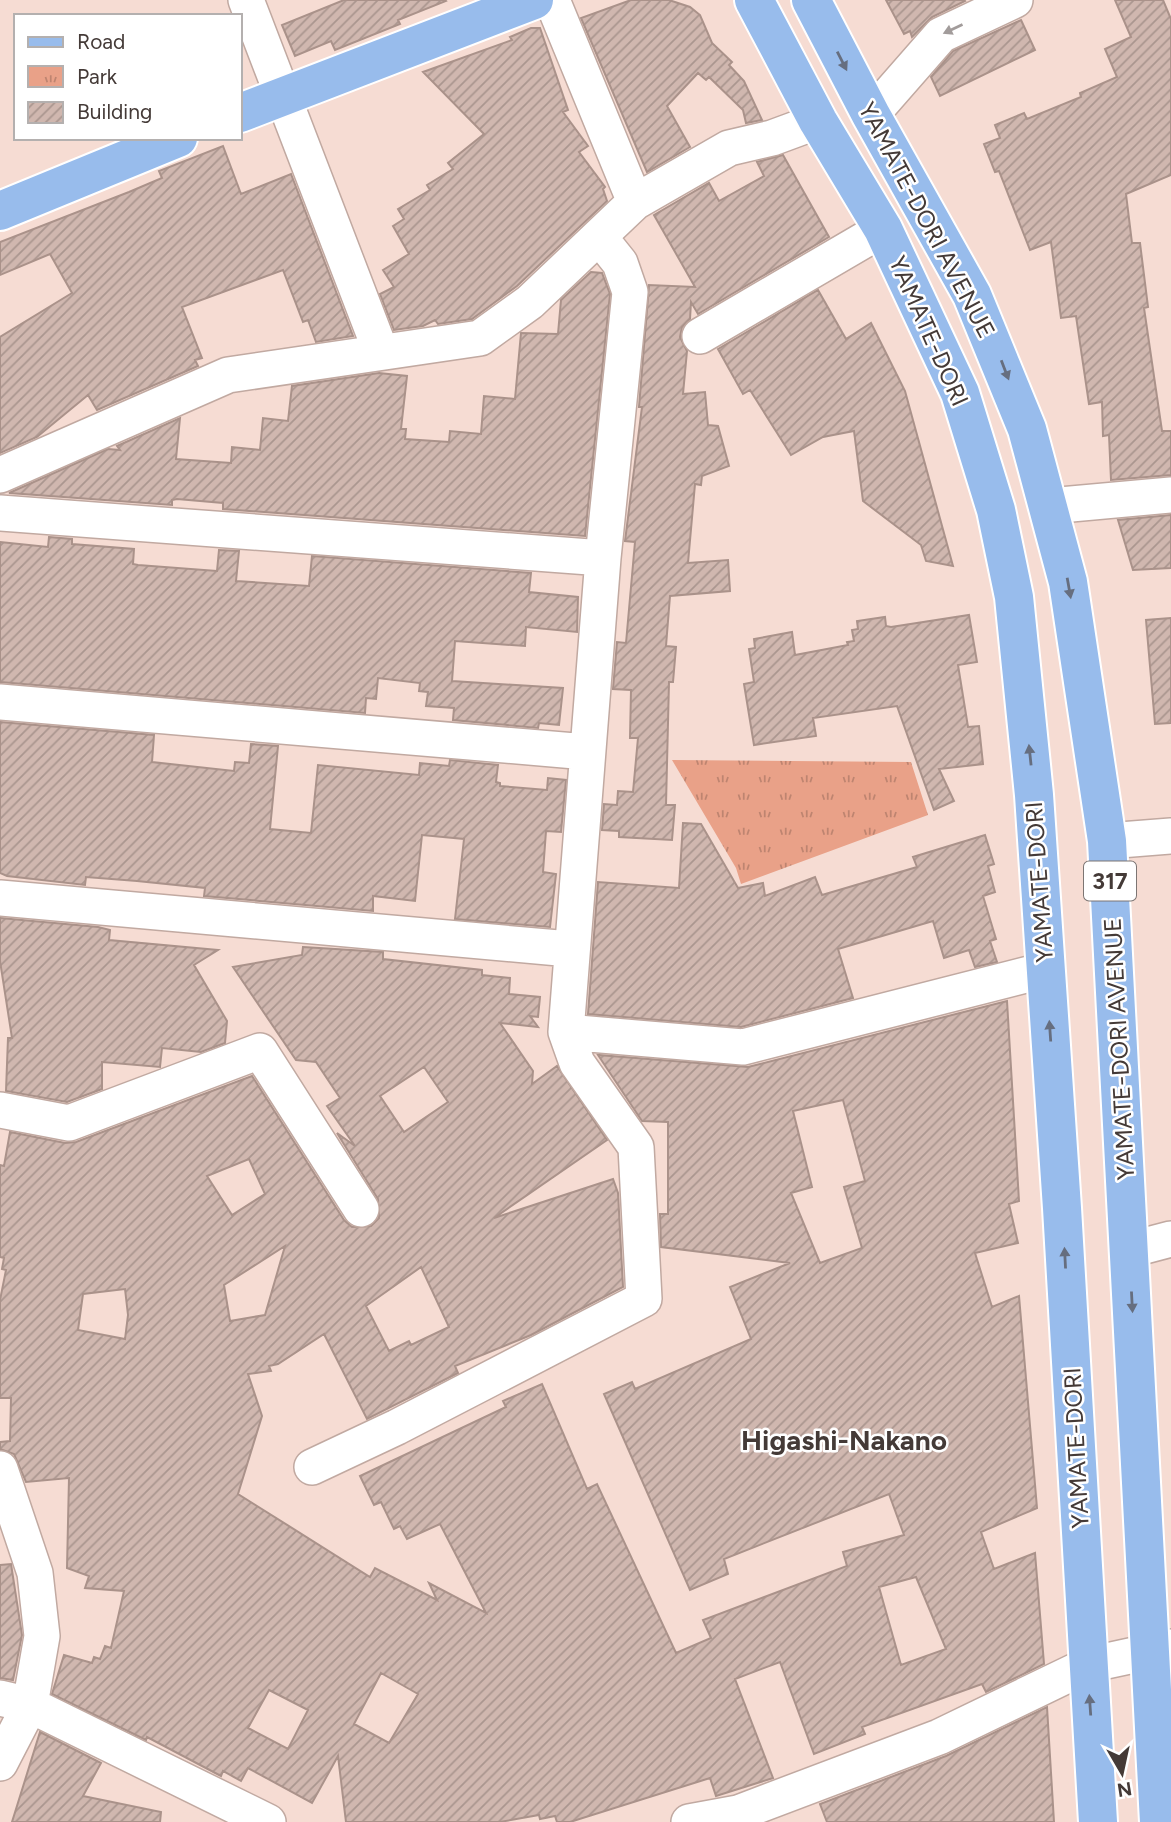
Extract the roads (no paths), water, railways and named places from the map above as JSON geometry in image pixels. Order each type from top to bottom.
[{"type":"main road","points":[[242,112],[534,0]]},
{"type":"main road","name":"YAMATE-DORI","points":[[754,0],[818,121],[883,229],[960,393],[996,510],[1014,597],[1034,795],[1062,1208],[1098,1822]]},
{"type":"main road","name":"YAMATE-DORI AVENUE","points":[[811,0],[871,115],[972,295],[1027,429],[1068,582],[1107,841],[1129,1250],[1160,1650],[1159,1822]]},
{"type":"main road","points":[[0,211],[173,140]]},
{"type":"street","points":[[246,0],[280,96],[382,352]]},
{"type":"street","points":[[552,0],[635,202]]},
{"type":"street","points":[[871,115],[941,35],[1015,0]]},
{"type":"street","points":[[0,475],[228,375],[480,338],[530,302],[635,202],[729,148],[772,138],[818,121]]},
{"type":"street","points":[[700,336],[883,229]]},
{"type":"street","points":[[312,1467],[397,1427],[644,1299],[636,1147],[577,1063],[566,1032],[574,963],[570,949],[603,558],[630,292],[620,263],[600,238]]},
{"type":"street","points":[[1049,506],[1171,495]]},
{"type":"street","points":[[0,513],[603,558]]},
{"type":"street","points":[[0,702],[587,752]]},
{"type":"street","points":[[1107,841],[1171,836]]},
{"type":"street","points":[[0,898],[570,949]]},
{"type":"street","points":[[566,1032],[743,1047],[1045,970]]},
{"type":"street","points":[[0,1110],[69,1123],[260,1051],[361,1209]]},
{"type":"street","points":[[1129,1250],[1171,1239]]},
{"type":"street","points":[[0,1469],[36,1573],[42,1636],[15,1701],[0,1763]]},
{"type":"street","points":[[689,1822],[738,1813],[939,1737],[1088,1665],[1160,1650]]},
{"type":"street","points":[[15,1701],[268,1822]]},
{"type":"district","name":"Higashi-Nakano","points":[[844,1440]]}]
